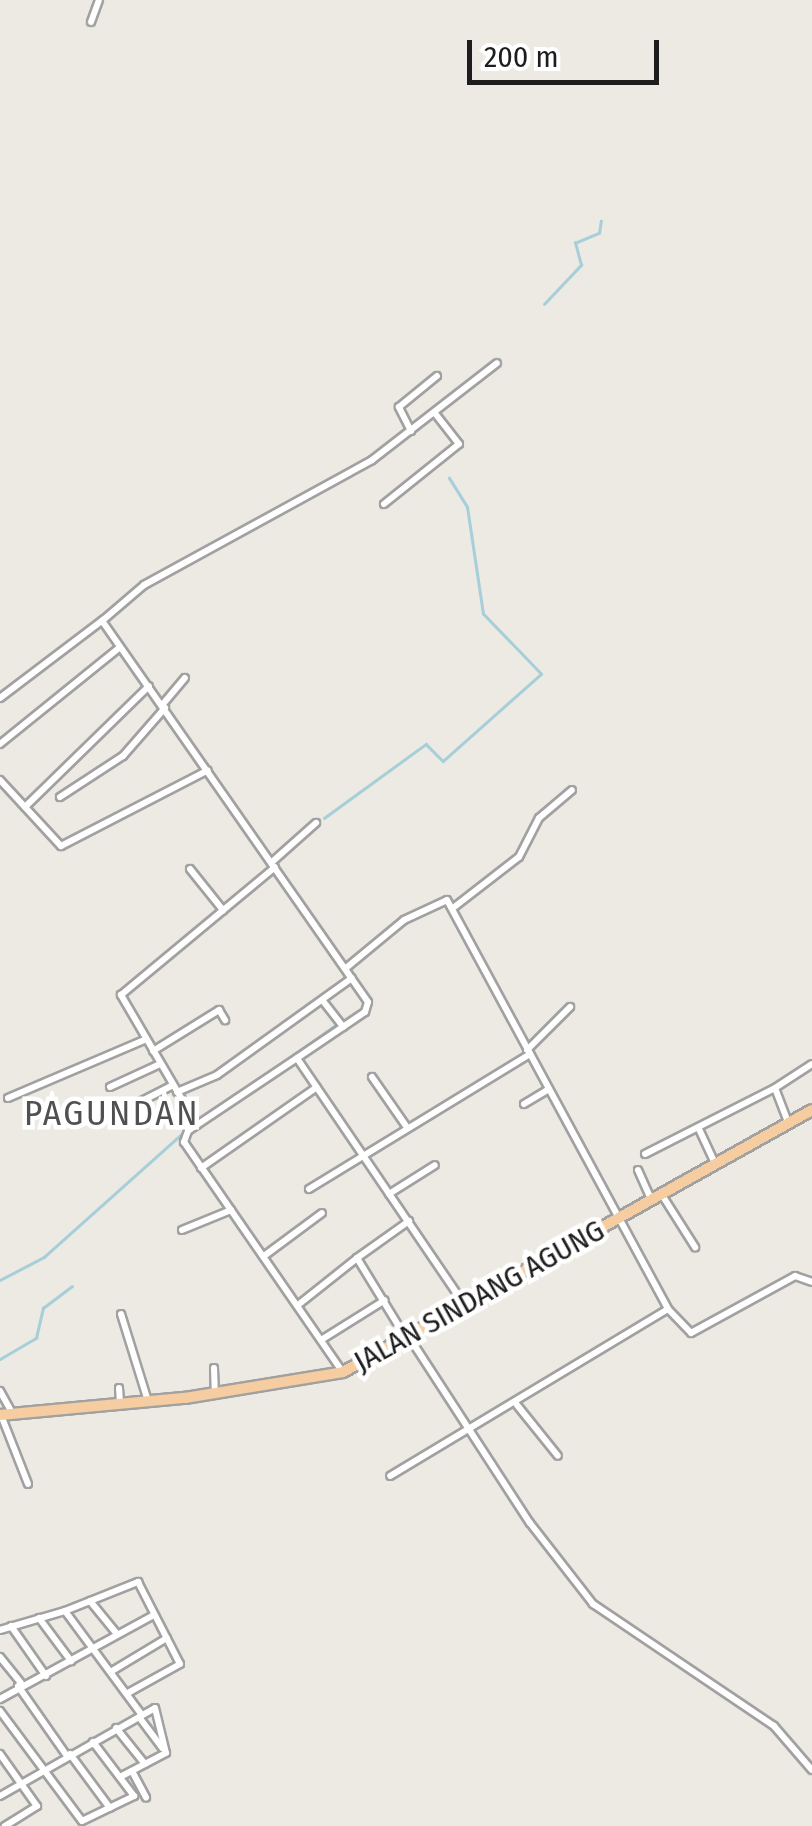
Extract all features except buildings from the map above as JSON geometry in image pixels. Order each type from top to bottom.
[{"type":"main road","name":"JALAN SINDANG AGUNG","points":[[5,1415],[215,1394],[343,1372],[812,1110]]},
{"type":"street","points":[[91,22],[99,0]]},
{"type":"street","points":[[0,698],[88,623],[104,619],[144,585],[307,502],[412,431],[497,363]]},
{"type":"street","points":[[412,431],[398,407],[436,376]]},
{"type":"street","points":[[384,504],[459,444],[436,413]]},
{"type":"street","points":[[104,619],[119,648],[164,706],[370,1006],[197,1125],[184,1142],[343,1372]]},
{"type":"street","points":[[0,744],[119,648]]},
{"type":"street","points":[[60,797],[123,756],[185,678]]},
{"type":"street","points":[[24,807],[149,686]]},
{"type":"street","points":[[0,780],[61,846],[208,770]]},
{"type":"street","points":[[453,908],[518,858],[539,818],[572,790]]},
{"type":"street","points":[[197,1125],[121,995],[223,910],[316,823]]},
{"type":"street","points":[[190,869],[223,910]]},
{"type":"street","points":[[346,968],[441,899],[453,908],[618,1219],[668,1308],[690,1333],[794,1276],[812,1282]]},
{"type":"street","points":[[134,1104],[217,1075],[352,978]]},
{"type":"street","points":[[323,1002],[340,1023]]},
{"type":"street","points":[[309,1189],[528,1052],[570,1007]]},
{"type":"street","points":[[153,1051],[219,1010],[225,1020]]},
{"type":"street","points":[[8,1098],[146,1039]]},
{"type":"street","points":[[297,1058],[464,1305]]},
{"type":"street","points":[[110,1088],[160,1064]]},
{"type":"street","points":[[645,1154],[775,1088],[812,1064]]},
{"type":"street","points":[[372,1078],[406,1126]]},
{"type":"street","points":[[201,1168],[317,1087]]},
{"type":"street","points":[[775,1088],[788,1124]]},
{"type":"street","points":[[524,1104],[549,1090]]},
{"type":"street","points":[[700,1128],[715,1165]]},
{"type":"street","points":[[389,1194],[435,1165]]},
{"type":"street","points":[[638,1170],[695,1247]]},
{"type":"street","points":[[182,1230],[232,1210]]},
{"type":"street","points":[[264,1256],[322,1212]]},
{"type":"street","points":[[298,1306],[409,1221]]},
{"type":"street","points":[[357,1258],[568,1575],[606,1616],[774,1726],[812,1770]]},
{"type":"street","points":[[321,1340],[386,1300]]},
{"type":"street","points":[[390,1476],[517,1405],[668,1308]]},
{"type":"street","points":[[121,1314],[148,1402]]},
{"type":"street","points":[[214,1368],[215,1394]]},
{"type":"street","points":[[119,1388],[120,1405]]},
{"type":"street","points":[[0,1392],[28,1484]]},
{"type":"street","points":[[517,1405],[558,1456]]},
{"type":"street","points":[[0,1630],[138,1582],[180,1664],[128,1694]]},
{"type":"street","points":[[90,1600],[117,1634]]},
{"type":"street","points":[[65,1610],[112,1670],[166,1753]]},
{"type":"street","points":[[0,1699],[154,1614]]},
{"type":"street","points":[[39,1618],[71,1661]]},
{"type":"street","points":[[11,1626],[46,1676]]},
{"type":"street","points":[[112,1670],[166,1638]]},
{"type":"street","points":[[0,1657],[110,1808]]},
{"type":"street","points":[[0,1796],[155,1708],[166,1753]]},
{"type":"street","points":[[0,1711],[82,1821],[134,1796],[93,1742]]},
{"type":"street","points":[[116,1728],[145,1764]]},
{"type":"street","points":[[120,1778],[166,1753]]},
{"type":"street","points":[[0,1754],[37,1806],[4,1826]]},
{"type":"street","points":[[132,1771],[146,1797]]},
{"type":"waterway","points":[[544,304],[581,265],[575,243],[599,233],[601,221]]},
{"type":"waterway","points":[[324,818],[426,744],[443,761],[541,674],[483,614],[467,507],[449,478]]},
{"type":"waterway","points":[[255,1082],[337,1024]]},
{"type":"waterway","points":[[199,1119],[211,1112]]},
{"type":"waterway","points":[[0,1280],[44,1257],[193,1124]]},
{"type":"waterway","points":[[0,1359],[36,1338],[43,1308],[72,1286]]},
{"type":"district","name":"PAGUNDAN","points":[[112,1113]]}]
